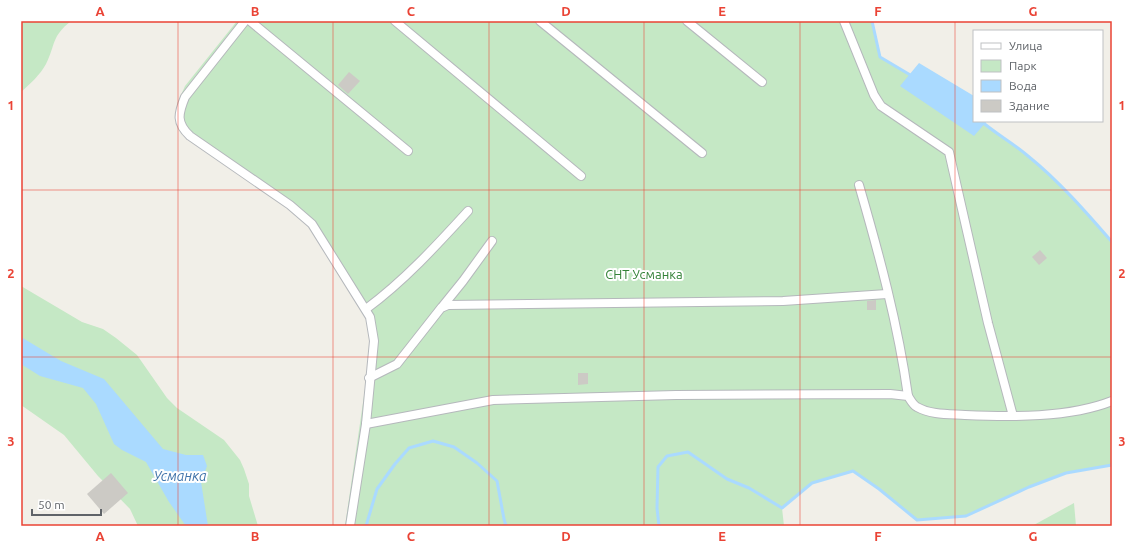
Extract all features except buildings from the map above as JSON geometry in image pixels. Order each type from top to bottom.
[{"type":"street","points":[[245,21],[185,97],[181,107],[179,119],[183,129],[190,136],[290,205],[312,224],[370,317],[374,341],[366,424],[350,526]]},
{"type":"street","points":[[250,21],[408,151]]},
{"type":"street","points":[[394,21],[581,176]]},
{"type":"street","points":[[540,21],[702,153]]},
{"type":"street","points":[[687,21],[762,82]]},
{"type":"street","points":[[844,21],[874,95],[881,106],[949,152],[988,323],[1013,416]]},
{"type":"street","points":[[859,185],[877,248],[902,358],[908,396],[916,407],[932,413],[1013,416],[1096,408],[1112,401]]},
{"type":"street","points":[[366,309],[389,292],[441,241],[468,211]]},
{"type":"street","points":[[370,378],[396,364],[463,281],[492,241]]},
{"type":"street","points":[[441,308],[448,305],[519,303],[783,302],[887,294]]},
{"type":"street","points":[[366,424],[493,400],[676,395],[890,394],[908,396]]},
{"type":"green space","points":[[21,21],[71,21],[57,36],[44,68],[21,92]]},
{"type":"green space","name":"СНТ Усманка","points":[[237,21],[872,21],[880,57],[930,86],[973,120],[973,122],[982,122],[1022,151],[1061,186],[1112,242],[1112,465],[1066,473],[1029,487],[966,516],[917,520],[879,489],[853,471],[812,483],[782,508],[784,526],[345,526],[372,341],[368,318],[310,227],[288,207],[180,131],[176,123],[177,104],[185,86]]},
{"type":"green space","points":[[21,286],[82,322],[103,329],[116,338],[137,355],[167,398],[177,408],[224,440],[240,460],[244,469],[249,484],[249,496],[258,526],[138,526],[130,509],[98,476],[64,435],[21,405]]},
{"type":"green space","points":[[1074,503],[1076,526],[1032,526]]},
{"type":"water","points":[[919,63],[973,95],[973,122],[986,122],[974,136],[900,86]]},
{"type":"water","name":"Усманка","points":[[21,337],[61,361],[104,379],[163,449],[186,455],[203,455],[207,466],[201,482],[208,526],[186,526],[169,502],[146,462],[122,450],[114,444],[96,404],[83,388],[40,376],[21,364]]},
{"type":"waterway","points":[[872,21],[880,57],[912,76]]},
{"type":"waterway","points":[[982,122],[1022,151],[1051,176],[1112,242]]},
{"type":"waterway","points":[[366,526],[377,489],[395,464],[409,448],[433,441],[454,447],[477,463],[497,481],[506,526]]},
{"type":"waterway","points":[[659,526],[657,508],[658,467],[667,456],[688,452],[727,479],[749,488],[782,508],[812,483],[853,471],[879,489],[917,520],[966,516],[1029,487],[1066,473],[1112,465]]}]
